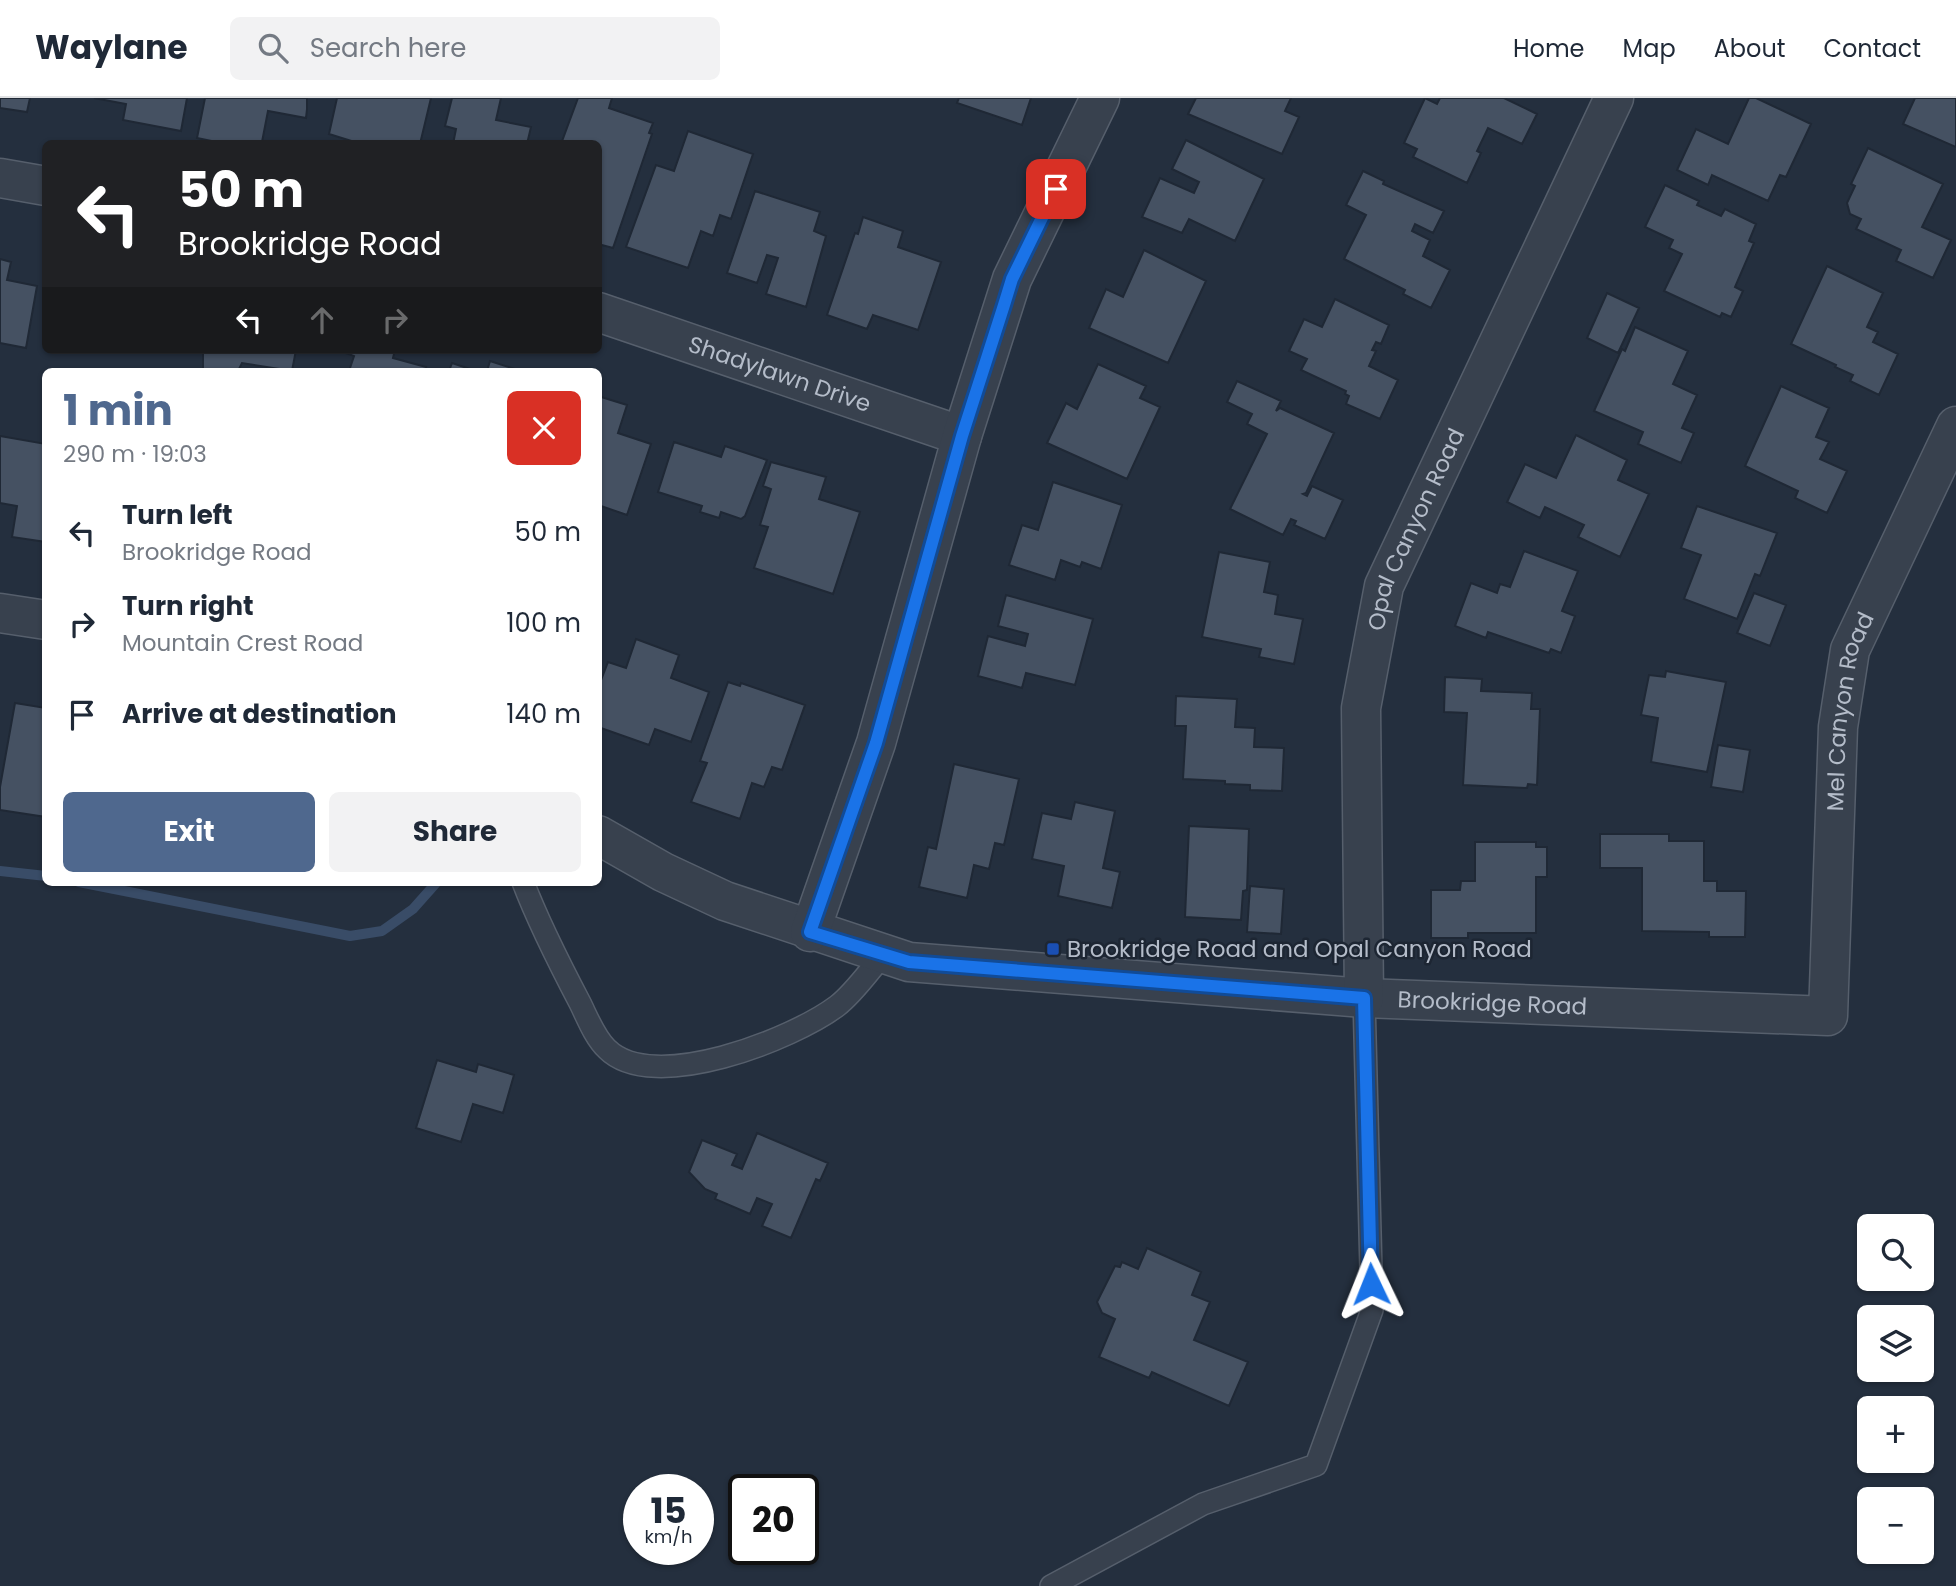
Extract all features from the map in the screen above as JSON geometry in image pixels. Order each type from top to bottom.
[{"type":"street","points":[[810,932],[876,743],[962,436],[1012,279],[1100,98]]},
{"type":"street","name":"Opal Canyon Road","points":[[1364,998],[1361,708],[1384,586],[1614,98]]},
{"type":"street","points":[[0,178],[42,185]]},
{"type":"street","name":"Shadylawn Drive","points":[[602,313],[962,436]]},
{"type":"street","name":"Mel Canyon Road","points":[[1828,1016],[1838,727],[1850,650],[1956,426]]},
{"type":"street","points":[[0,613],[42,619]]},
{"type":"street","name":"Brookridge Road","points":[[602,837],[688,884],[810,932],[909,962],[1364,998],[1828,1016]]},
{"type":"lane","points":[[525,886],[541,929],[589,1020],[607,1049],[633,1064],[672,1067],[769,1044],[838,1006],[883,955]]},
{"type":"lane","points":[[1051,1586],[1203,1504],[1316,1465],[1372,1310],[1364,998]]},
{"type":"building","points":[[0,98],[30,98],[27,112],[0,108]]},
{"type":"building","points":[[94,98],[187,98],[181,131],[123,120],[126,104]]},
{"type":"building","points":[[205,98],[307,98],[306,118],[268,111],[262,140],[197,138]]},
{"type":"building","points":[[337,98],[431,98],[421,140],[348,140],[329,134]]},
{"type":"building","points":[[452,98],[501,98],[496,120],[531,127],[528,140],[454,140],[456,129],[445,126]]},
{"type":"building","points":[[578,98],[612,98],[609,108],[653,123],[649,133],[652,134],[613,248],[602,245],[602,140],[562,140]]},
{"type":"building","points":[[959,98],[1031,98],[1022,125],[957,103]]},
{"type":"building","points":[[1196,98],[1291,98],[1285,111],[1299,117],[1282,154],[1188,114]]},
{"type":"building","points":[[1425,98],[1437,104],[1440,98],[1504,98],[1537,114],[1522,144],[1488,128],[1477,151],[1481,153],[1467,183],[1413,157],[1417,149],[1404,143]]},
{"type":"building","points":[[1749,98],[1756,98],[1811,124],[1786,177],[1780,175],[1768,201],[1712,175],[1708,185],[1677,170],[1696,129],[1728,144]]},
{"type":"building","points":[[1915,98],[1956,98],[1956,147],[1903,124]]},
{"type":"building","points":[[688,131],[753,154],[731,219],[720,215],[713,236],[701,231],[688,268],[626,247],[656,165],[674,171]]},
{"type":"building","points":[[1186,140],[1264,179],[1235,241],[1189,219],[1182,233],[1142,217],[1160,178],[1194,193],[1199,182],[1172,169]]},
{"type":"building","points":[[1868,148],[1943,184],[1922,227],[1951,240],[1933,278],[1896,261],[1901,250],[1856,229],[1861,219],[1850,214],[1847,203],[1855,186],[1851,184]]},
{"type":"building","points":[[1363,171],[1384,181],[1383,184],[1444,211],[1433,233],[1415,224],[1412,231],[1430,240],[1423,256],[1450,270],[1431,308],[1403,294],[1405,290],[1344,259],[1366,215],[1346,205]]},
{"type":"building","points":[[1665,185],[1699,201],[1697,205],[1721,216],[1725,209],[1756,224],[1749,241],[1754,243],[1735,287],[1743,291],[1731,317],[1722,313],[1720,317],[1664,291],[1682,254],[1669,248],[1673,240],[1645,227]]},
{"type":"building","points":[[755,191],[820,212],[814,231],[826,236],[806,307],[766,294],[778,258],[767,255],[757,283],[727,273]]},
{"type":"building","points":[[863,217],[903,231],[898,247],[941,262],[918,330],[873,315],[867,329],[827,315]]},
{"type":"building","points":[[1144,250],[1206,281],[1168,363],[1089,328],[1106,289],[1123,297]]},
{"type":"building","points":[[0,259],[11,262],[7,280],[37,286],[26,348],[0,343]]},
{"type":"building","points":[[1827,266],[1883,293],[1867,327],[1878,332],[1873,342],[1898,354],[1879,395],[1850,381],[1853,375],[1835,367],[1836,365],[1791,344]]},
{"type":"building","points":[[1607,293],[1639,308],[1618,353],[1587,338]]},
{"type":"building","points":[[1335,299],[1389,325],[1381,344],[1376,342],[1372,350],[1376,351],[1369,366],[1398,380],[1380,419],[1346,404],[1349,396],[1345,394],[1346,391],[1301,370],[1307,359],[1289,351],[1304,319],[1322,327]]},
{"type":"building","points":[[1635,327],[1688,351],[1673,384],[1697,395],[1682,428],[1694,433],[1681,463],[1638,444],[1643,432],[1594,411]]},
{"type":"building","points":[[203,354],[295,354],[293,368],[242,363],[240,368],[203,368]]},
{"type":"building","points":[[349,354],[394,354],[393,358],[426,367],[350,368],[354,356]]},
{"type":"building","points":[[490,361],[512,368],[488,368]]},
{"type":"building","points":[[452,363],[467,368],[450,368]]},
{"type":"building","points":[[1098,364],[1146,386],[1140,398],[1160,407],[1127,479],[1047,443],[1066,403],[1077,409]]},
{"type":"building","points":[[1237,381],[1281,401],[1276,411],[1280,408],[1334,433],[1306,493],[1303,494],[1307,496],[1312,486],[1343,500],[1325,539],[1294,525],[1296,521],[1291,519],[1283,535],[1230,509],[1267,434],[1247,424],[1252,414],[1227,402]]},
{"type":"building","points":[[1781,386],[1829,408],[1816,437],[1829,442],[1820,459],[1847,471],[1827,513],[1795,498],[1798,491],[1745,466]]},
{"type":"building","points":[[602,397],[627,405],[618,433],[651,444],[627,515],[602,506]]},
{"type":"building","points":[[1576,435],[1627,460],[1618,480],[1649,494],[1620,557],[1578,537],[1584,525],[1545,507],[1540,518],[1507,502],[1525,464],[1556,478]]},
{"type":"building","points":[[0,436],[42,443],[42,541],[12,537],[17,506],[0,503]]},
{"type":"building","points":[[674,442],[721,457],[725,446],[767,460],[745,516],[741,519],[721,512],[719,518],[700,512],[702,506],[658,492]]},
{"type":"building","points":[[771,462],[826,477],[819,499],[860,512],[833,594],[754,568],[768,527],[760,525],[771,489],[763,486]]},
{"type":"building","points":[[1053,482],[1122,505],[1101,569],[1082,562],[1080,567],[1061,560],[1055,580],[1009,565],[1022,525],[1038,530]]},
{"type":"building","points":[[1697,506],[1777,533],[1760,576],[1755,574],[1737,619],[1684,599],[1701,555],[1681,548]]},
{"type":"building","points":[[1524,551],[1578,571],[1562,611],[1575,616],[1561,653],[1551,649],[1549,653],[1488,632],[1486,638],[1455,626],[1471,583],[1497,593],[1500,584],[1510,587]]},
{"type":"building","points":[[1219,552],[1270,562],[1264,592],[1278,595],[1275,614],[1303,619],[1294,664],[1259,657],[1261,649],[1202,637]]},
{"type":"building","points":[[1754,593],[1786,605],[1770,646],[1737,633]]},
{"type":"building","points":[[1006,595],[1093,619],[1075,685],[1026,673],[1022,688],[978,676],[988,636],[1025,646],[1028,634],[998,626]]},
{"type":"building","points":[[636,639],[679,655],[671,678],[709,692],[691,742],[655,729],[649,745],[602,728],[602,678],[608,662],[626,668]]},
{"type":"building","points":[[1666,671],[1726,682],[1707,772],[1651,762],[1658,718],[1641,715],[1649,675],[1665,677]]},
{"type":"building","points":[[1445,677],[1482,679],[1481,691],[1532,693],[1531,709],[1540,709],[1537,785],[1528,784],[1527,788],[1463,785],[1467,713],[1444,712]]},
{"type":"building","points":[[728,682],[740,686],[741,683],[805,705],[782,770],[772,767],[764,787],[752,783],[740,819],[691,802],[707,763],[700,761]]},
{"type":"building","points":[[1176,696],[1237,699],[1235,727],[1255,728],[1254,747],[1284,748],[1282,791],[1250,790],[1250,785],[1225,784],[1225,781],[1183,779],[1186,726],[1175,726]]},
{"type":"building","points":[[15,703],[42,707],[42,816],[0,810],[0,787]]},
{"type":"building","points":[[1718,745],[1750,750],[1743,792],[1711,787]]},
{"type":"building","points":[[954,764],[1019,779],[1004,845],[995,843],[989,869],[974,865],[967,898],[919,887],[928,847],[936,849]]},
{"type":"building","points":[[1075,802],[1115,811],[1103,868],[1120,872],[1112,908],[1058,896],[1064,866],[1032,859],[1042,813],[1071,819]]},
{"type":"building","points":[[1189,826],[1249,829],[1247,890],[1243,891],[1241,920],[1185,917]]},
{"type":"building","points":[[1600,834],[1669,834],[1669,841],[1704,841],[1704,881],[1717,881],[1717,891],[1746,891],[1745,937],[1709,937],[1709,932],[1642,931],[1642,868],[1600,868]]},
{"type":"building","points":[[1475,842],[1536,842],[1536,847],[1547,847],[1547,877],[1536,877],[1536,933],[1468,933],[1468,938],[1431,938],[1431,890],[1460,890],[1461,881],[1475,881]]},
{"type":"building","points":[[1250,886],[1284,889],[1281,934],[1247,932]]},
{"type":"building","points":[[437,1060],[476,1072],[478,1064],[514,1075],[503,1113],[473,1104],[461,1142],[416,1128]]},
{"type":"building","points":[[757,1133],[828,1163],[820,1181],[816,1179],[791,1238],[762,1226],[772,1204],[757,1198],[750,1214],[715,1199],[717,1194],[705,1189],[689,1172],[702,1140],[737,1154],[732,1165],[742,1169]]},
{"type":"building","points":[[1147,1248],[1201,1272],[1192,1295],[1210,1302],[1194,1340],[1248,1362],[1229,1406],[1152,1372],[1149,1378],[1099,1357],[1115,1319],[1102,1313],[1097,1302],[1115,1266],[1120,1267],[1122,1262],[1138,1269]]},
{"type":"waterway","points":[[0,871],[42,876]]},
{"type":"waterway","points":[[99,886],[350,936],[382,931],[413,909],[433,886]]},
{"type":"place","name":"Brookridge Road and Opal Canyon Road","points":[[1053,949]]},
{"type":"route","points":[[1056,189],[1012,279],[962,436],[876,743],[810,932],[909,962],[1364,998],[1371,1284]]}]
